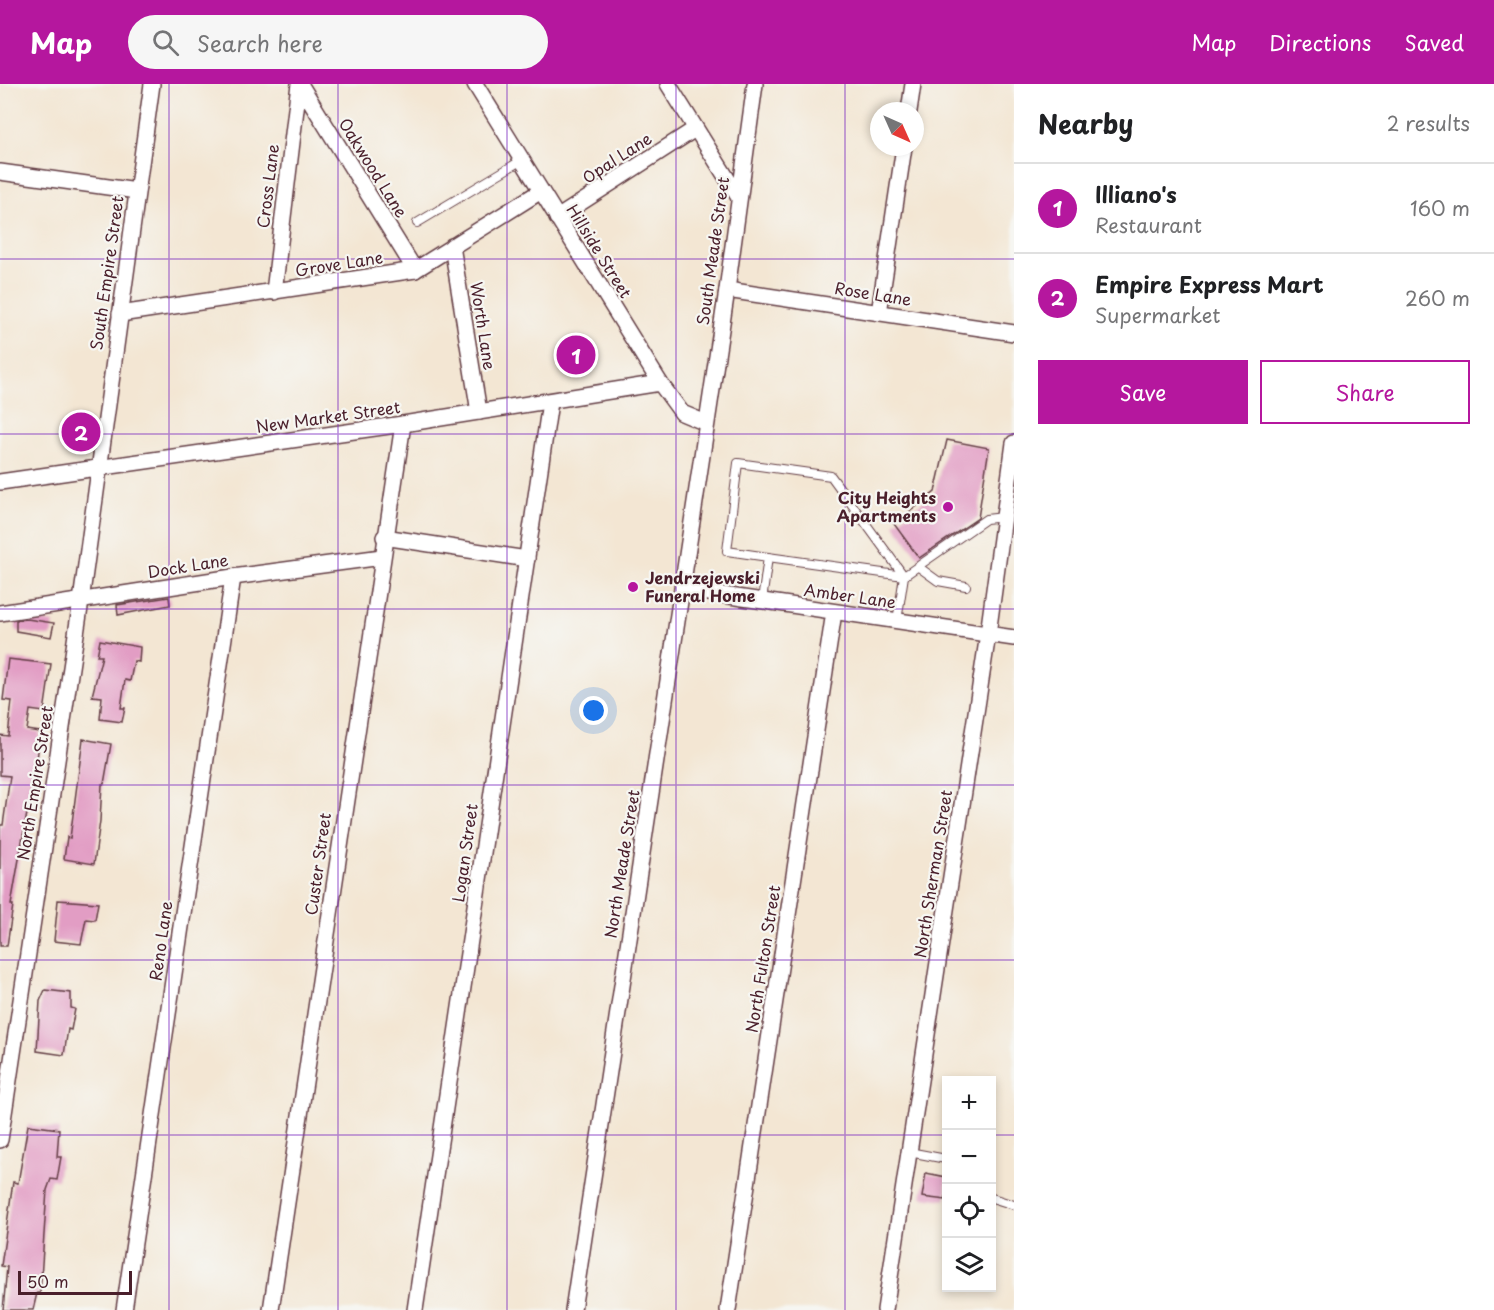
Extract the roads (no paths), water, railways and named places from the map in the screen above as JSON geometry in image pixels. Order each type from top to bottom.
[{"type":"street","name":"South Empire Street","points":[[99,467],[152,84]]},
{"type":"street","name":"Oakwood Lane","points":[[299,84],[415,270]]},
{"type":"street","name":"Cross Lane","points":[[273,292],[299,84]]},
{"type":"street","name":"Hillside Street","points":[[475,84],[660,383],[682,413],[706,423]]},
{"type":"street","points":[[668,84],[738,196]]},
{"type":"street","name":"South Meade Street","points":[[706,423],[755,84]]},
{"type":"street","points":[[910,102],[913,84]]},
{"type":"street","name":"Opal Lane","points":[[557,218],[695,129]]},
{"type":"street","points":[[879,313],[903,156]]},
{"type":"street","points":[[0,172],[136,191]]},
{"type":"street","name":"Grove Lane","points":[[120,314],[415,270],[541,190]]},
{"type":"street","name":"Worth Lane","points":[[452,246],[479,412]]},
{"type":"street","name":"Rose Lane","points":[[727,290],[1014,333]]},
{"type":"street","name":"New Market Street","points":[[0,482],[550,402],[660,383]]},
{"type":"street","name":"Logan Street","points":[[415,1310],[550,402]]},
{"type":"street","name":"North Meade Street","points":[[573,1310],[706,423]]},
{"type":"street","name":"Custer Street","points":[[271,1310],[384,537],[403,424]]},
{"type":"street","name":"North Sherman Street","points":[[885,1310],[988,634],[1014,443]]},
{"type":"street","name":"North Empire Street","points":[[0,1140],[99,467]]},
{"type":"street","points":[[384,537],[526,559]]},
{"type":"street","name":"Dock Lane","points":[[0,613],[233,577],[382,557]]},
{"type":"street","name":"Reno Lane","points":[[124,1310],[233,577]]},
{"type":"street","name":"Amber Lane","points":[[682,589],[1014,638]]},
{"type":"street","name":"North Fulton Street","points":[[728,1310],[834,612]]},
{"type":"lane","points":[[417,223],[522,160]]},
{"type":"lane","points":[[897,621],[904,576],[831,476],[738,463],[727,551],[904,576],[920,568],[986,519],[1004,517]]},
{"type":"lane","points":[[762,601],[768,557]]},
{"type":"lane","points":[[920,568],[938,581],[966,586]]},
{"type":"lane","points":[[909,1152],[942,1157]]},
{"type":"lane","points":[[996,1199],[1014,1204]]},
{"type":"place","name":"Illiano's","points":[[576,355]]},
{"type":"place","name":"Empire Express Mart","points":[[81,432]]},
{"type":"place","name":"City Heights Apartments","points":[[948,507]]},
{"type":"place","name":"Jendrzejewski Funeral Home","points":[[633,587]]}]
